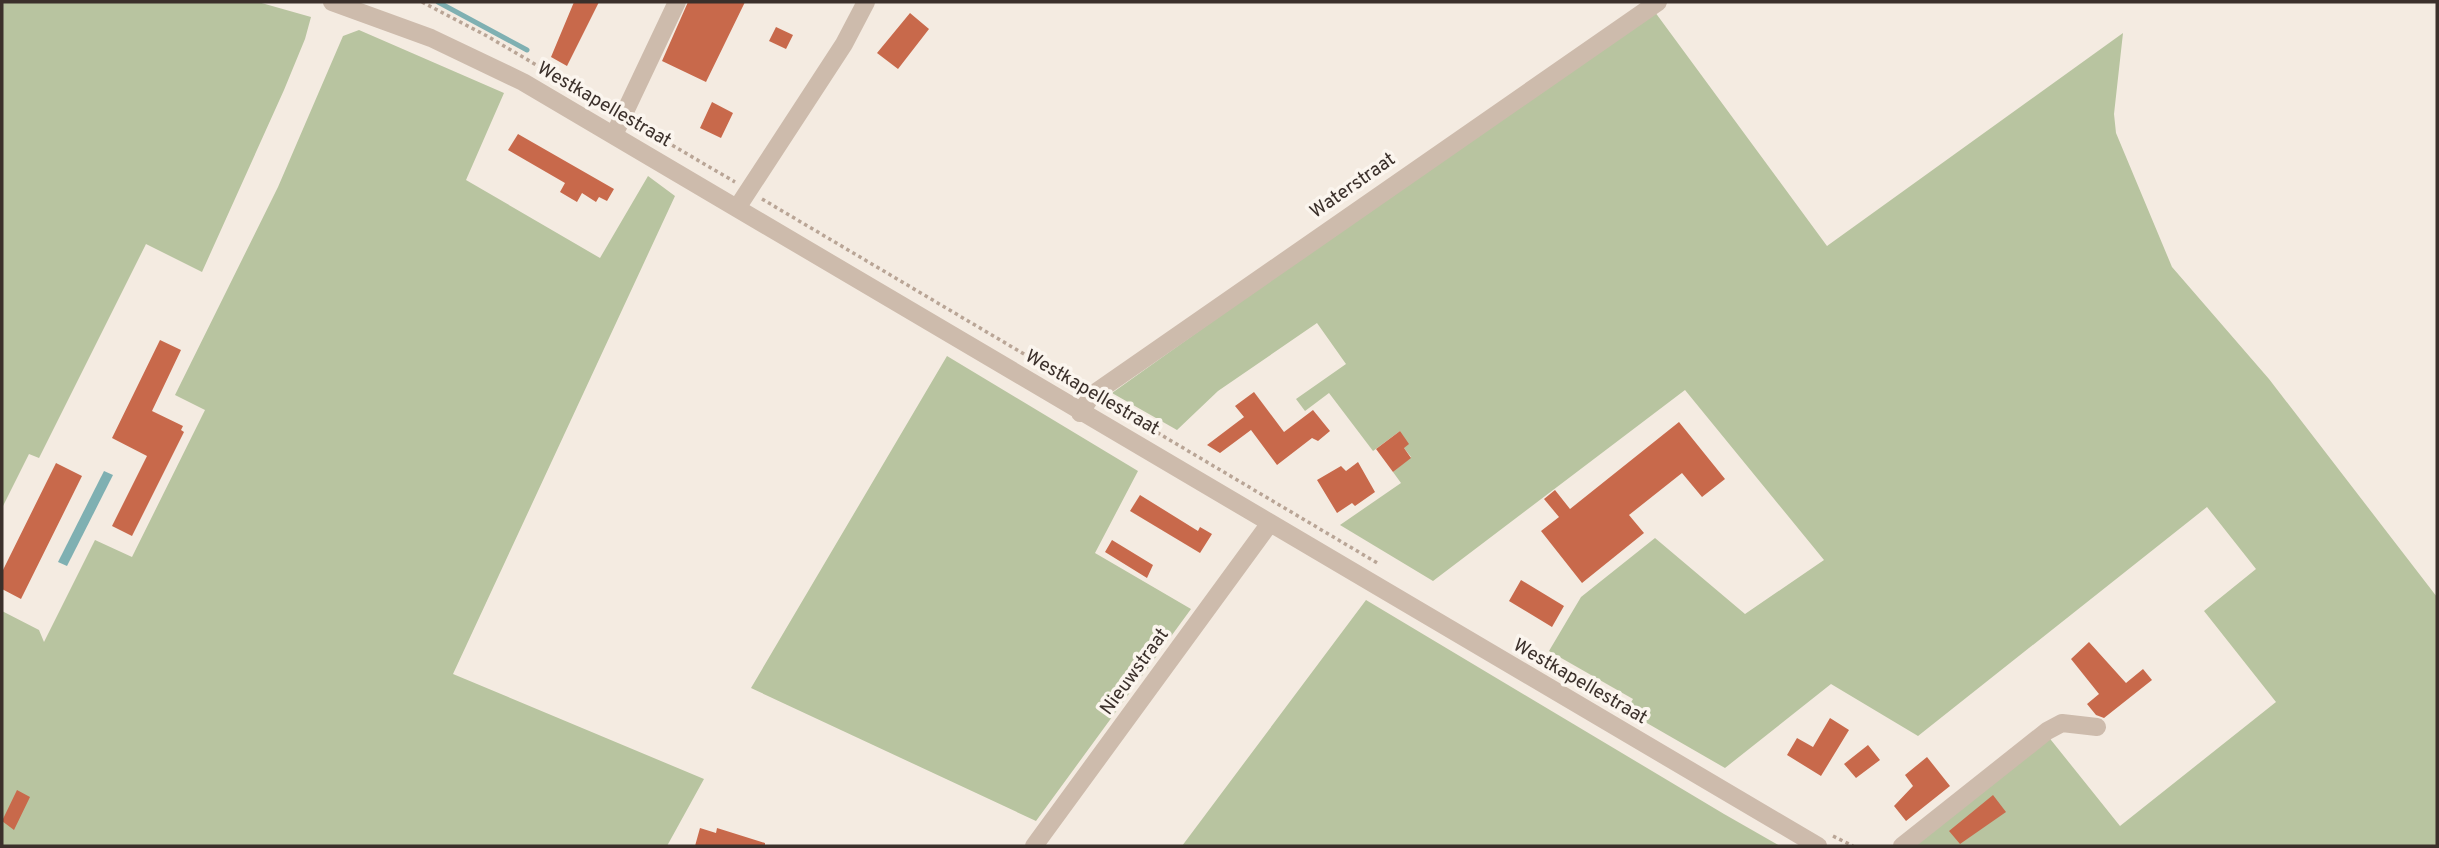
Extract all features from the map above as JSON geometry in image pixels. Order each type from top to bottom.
[{"type":"street","name":"Westkapellestraat","points":[[332,2],[384,19],[486,63],[614,135],[1080,413],[1818,846]]},
{"type":"street","points":[[614,135],[677,2]]},
{"type":"street","points":[[737,208],[844,44],[866,2]]},
{"type":"street","name":"Waterstraat","points":[[1080,413],[1092,394],[1658,2]]},
{"type":"street","name":"Nieuwstraat","points":[[1034,846],[1270,523]]},
{"type":"street","points":[[1902,846],[2047,731],[2062,723],[2097,727]]},
{"type":"path","points":[[1092,394],[1281,506]]},
{"type":"green space","points":[[2,2],[258,2],[311,17],[284,90],[202,272],[146,244],[39,458],[29,454],[2,508]]},
{"type":"green space","points":[[1652,8],[1827,246],[2123,33],[2114,114],[2116,133],[2172,267],[2269,379],[2437,597],[2437,846],[1913,846],[2047,735],[2120,826],[2276,702],[2204,611],[2256,569],[2207,507],[1918,736],[1831,684],[1725,768],[1626,711],[1633,699],[1549,651],[1581,597],[1655,538],[1745,614],[1824,560],[1685,390],[1433,581],[1340,525],[1401,483],[1393,472],[1411,457],[1404,448],[1400,431],[1373,451],[1329,393],[1305,411],[1296,399],[1346,364],[1317,323],[1218,391],[1177,430],[1112,393]]},
{"type":"green space","points":[[359,30],[504,93],[466,180],[600,258],[648,176],[675,196],[453,674],[704,779],[667,846],[2,846],[2,611],[39,630],[44,642],[95,540],[132,557],[205,410],[175,395],[278,187],[343,36]]},
{"type":"green space","points":[[947,356],[1138,471],[1095,553],[1191,609],[1036,821],[751,688]]},
{"type":"green space","points":[[1366,600],[1724,814],[1780,846],[1182,846]]},
{"type":"water","points":[[104,471],[113,475],[67,566],[58,562]]},
{"type":"building","points":[[574,2],[599,2],[567,66],[551,57]]},
{"type":"building","points":[[688,2],[745,2],[706,82],[662,61]]},
{"type":"building","points":[[910,13],[929,29],[898,69],[877,53]]},
{"type":"building","points":[[776,27],[793,35],[786,49],[769,41]]},
{"type":"building","points":[[712,102],[733,113],[721,138],[700,128]]},
{"type":"building","points":[[518,134],[614,189],[607,201],[599,197],[596,202],[582,193],[577,202],[560,192],[565,183],[508,150]]},
{"type":"building","points":[[160,340],[181,350],[152,411],[183,426],[181,430],[184,432],[132,536],[112,526],[147,456],[112,438]]},
{"type":"building","points":[[1254,392],[1284,432],[1313,410],[1330,431],[1318,441],[1312,438],[1277,465],[1251,430],[1220,453],[1207,445],[1244,417],[1235,406]]},
{"type":"building","points":[[1679,422],[1725,479],[1702,497],[1682,473],[1629,515],[1644,533],[1582,583],[1541,531],[1559,517],[1544,499],[1555,490],[1570,509]]},
{"type":"building","points":[[1400,431],[1409,444],[1404,448],[1411,458],[1393,472],[1376,449]]},
{"type":"building","points":[[1358,462],[1375,492],[1355,506],[1352,503],[1337,513],[1317,480],[1341,466],[1346,471]]},
{"type":"building","points":[[56,463],[82,476],[21,599],[2,589],[2,572]]},
{"type":"building","points":[[1140,495],[1198,531],[1200,527],[1212,534],[1200,553],[1130,511]]},
{"type":"building","points":[[1112,540],[1153,565],[1147,578],[1105,552]]},
{"type":"building","points":[[1521,580],[1564,606],[1552,627],[1509,601]]},
{"type":"building","points":[[2089,642],[2126,683],[2143,669],[2152,680],[2104,718],[2096,715],[2087,704],[2099,694],[2071,659]]},
{"type":"building","points":[[1830,718],[1849,730],[1821,776],[1787,755],[1797,738],[1813,747]]},
{"type":"building","points":[[1868,745],[1880,760],[1856,778],[1844,764]]},
{"type":"building","points":[[1927,757],[1950,786],[1906,821],[1894,806],[1913,786],[1905,775]]},
{"type":"building","points":[[17,790],[30,797],[14,830],[2,821]]},
{"type":"building","points":[[1993,795],[2006,812],[1960,844],[1949,831]]},
{"type":"building","points":[[700,828],[716,833],[717,828],[765,843],[765,846],[695,846]]},
{"type":"waterway","points":[[438,2],[527,50]]}]
